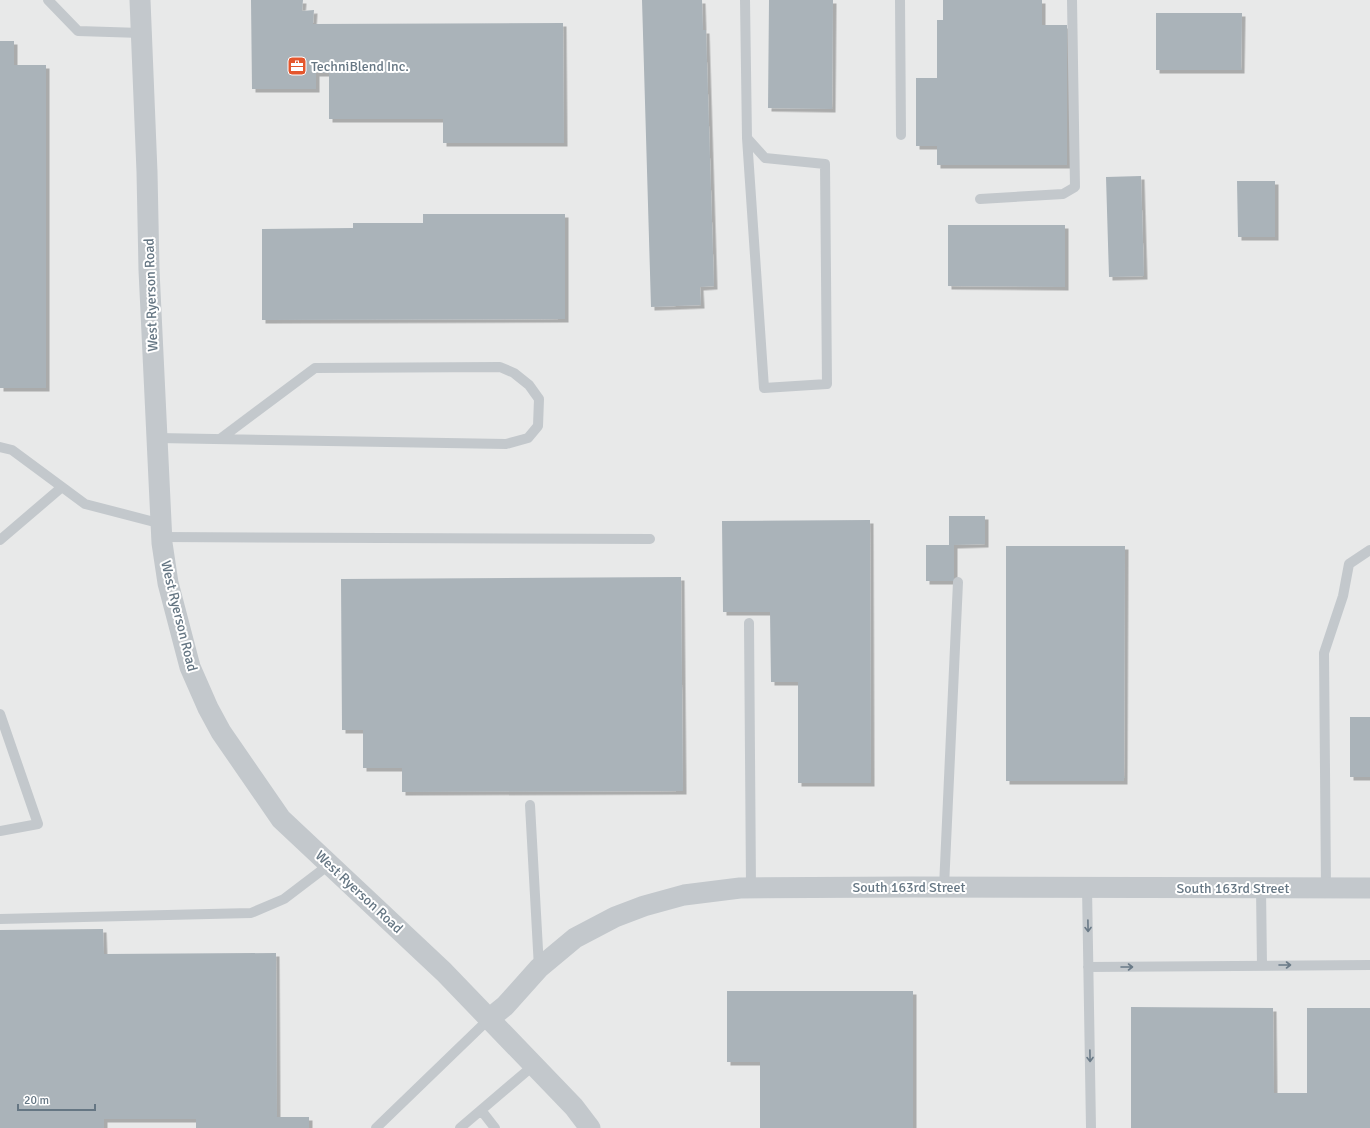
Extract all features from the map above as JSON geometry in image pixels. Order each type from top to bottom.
[{"type":"street","name":"West Ryerson Road","points":[[140,0],[150,270],[162,530],[168,583],[190,667],[208,708],[221,732],[281,819],[444,972],[574,1107],[590,1128]]},
{"type":"street","name":"South 163rd Street","points":[[489,1019],[504,1006],[539,968],[575,938],[622,914],[644,906],[684,895],[751,888],[1370,888]]},
{"type":"lane","points":[[48,0],[78,31],[141,33]]},
{"type":"lane","points":[[745,0],[747,138],[764,388],[827,384],[825,164],[765,158],[747,138]]},
{"type":"lane","points":[[900,0],[901,135]]},
{"type":"lane","points":[[980,199],[1063,194],[1075,187],[1072,0]]},
{"type":"lane","points":[[158,438],[506,444],[528,438],[538,426],[539,399],[529,385],[514,373],[500,367],[316,368],[220,439]]},
{"type":"lane","points":[[0,447],[12,450],[85,504],[162,530],[650,539]]},
{"type":"lane","points":[[0,540],[62,487]]},
{"type":"lane","points":[[1326,888],[1324,652],[1343,596],[1349,564],[1370,550]]},
{"type":"lane","points":[[944,887],[958,582]]},
{"type":"lane","points":[[749,623],[751,888]]},
{"type":"lane","points":[[0,714],[38,824],[0,831]]},
{"type":"lane","points":[[530,804],[539,968]]},
{"type":"lane","points":[[0,919],[251,913],[284,899],[330,864]]},
{"type":"lane","points":[[1087,887],[1091,1128]]},
{"type":"lane","points":[[1261,888],[1262,966]]},
{"type":"lane","points":[[1088,967],[1370,965]]},
{"type":"lane","points":[[376,1128],[489,1019]]},
{"type":"lane","points":[[460,1128],[534,1065]]},
{"type":"lane","points":[[481,1110],[495,1128]]},
{"type":"shaded area","points":[[0,0],[1370,0],[1370,1128],[0,1128]]},
{"type":"building","points":[[251,0],[303,0],[302,11],[314,10],[313,24],[563,23],[564,143],[443,143],[443,119],[329,119],[329,73],[316,73],[316,89],[252,89]]},
{"type":"building","points":[[642,0],[702,0],[703,30],[706,30],[714,286],[700,287],[701,305],[651,307]]},
{"type":"building","points":[[769,0],[833,0],[832,109],[768,108]]},
{"type":"building","points":[[943,0],[1042,0],[1042,25],[1067,25],[1067,165],[937,165],[937,146],[916,146],[916,78],[937,78],[937,20],[943,20]]},
{"type":"building","points":[[1156,13],[1242,13],[1241,70],[1156,70]]},
{"type":"building","points":[[0,41],[14,41],[14,65],[46,65],[46,388],[0,388]]},
{"type":"building","points":[[1141,176],[1144,276],[1109,277],[1106,177]]},
{"type":"building","points":[[1237,181],[1275,181],[1275,237],[1238,237]]},
{"type":"building","points":[[423,214],[565,214],[565,319],[262,320],[262,229],[353,228],[353,223],[423,223]]},
{"type":"building","points":[[948,225],[1065,225],[1065,287],[948,286]]},
{"type":"building","points":[[949,516],[985,516],[985,544],[954,545],[954,581],[926,581],[926,545],[949,545]]},
{"type":"building","points":[[870,520],[871,783],[798,783],[798,682],[771,682],[770,612],[723,612],[722,521]]},
{"type":"building","points":[[1006,546],[1125,546],[1124,781],[1006,781]]},
{"type":"building","points":[[681,577],[683,791],[402,792],[402,768],[363,768],[363,730],[342,730],[341,579]]},
{"type":"building","points":[[1350,717],[1370,717],[1370,777],[1350,777]]},
{"type":"building","points":[[103,929],[104,954],[276,953],[277,1117],[309,1117],[309,1128],[196,1128],[196,1119],[104,1119],[104,1128],[0,1128],[0,930]]},
{"type":"building","points":[[727,991],[913,991],[913,1128],[760,1128],[760,1062],[727,1062]]},
{"type":"building","points":[[1131,1007],[1273,1008],[1274,1093],[1307,1093],[1307,1008],[1370,1008],[1370,1128],[1131,1128]]},
{"type":"place","name":"TechniBlend Inc.","points":[[297,66]]}]
